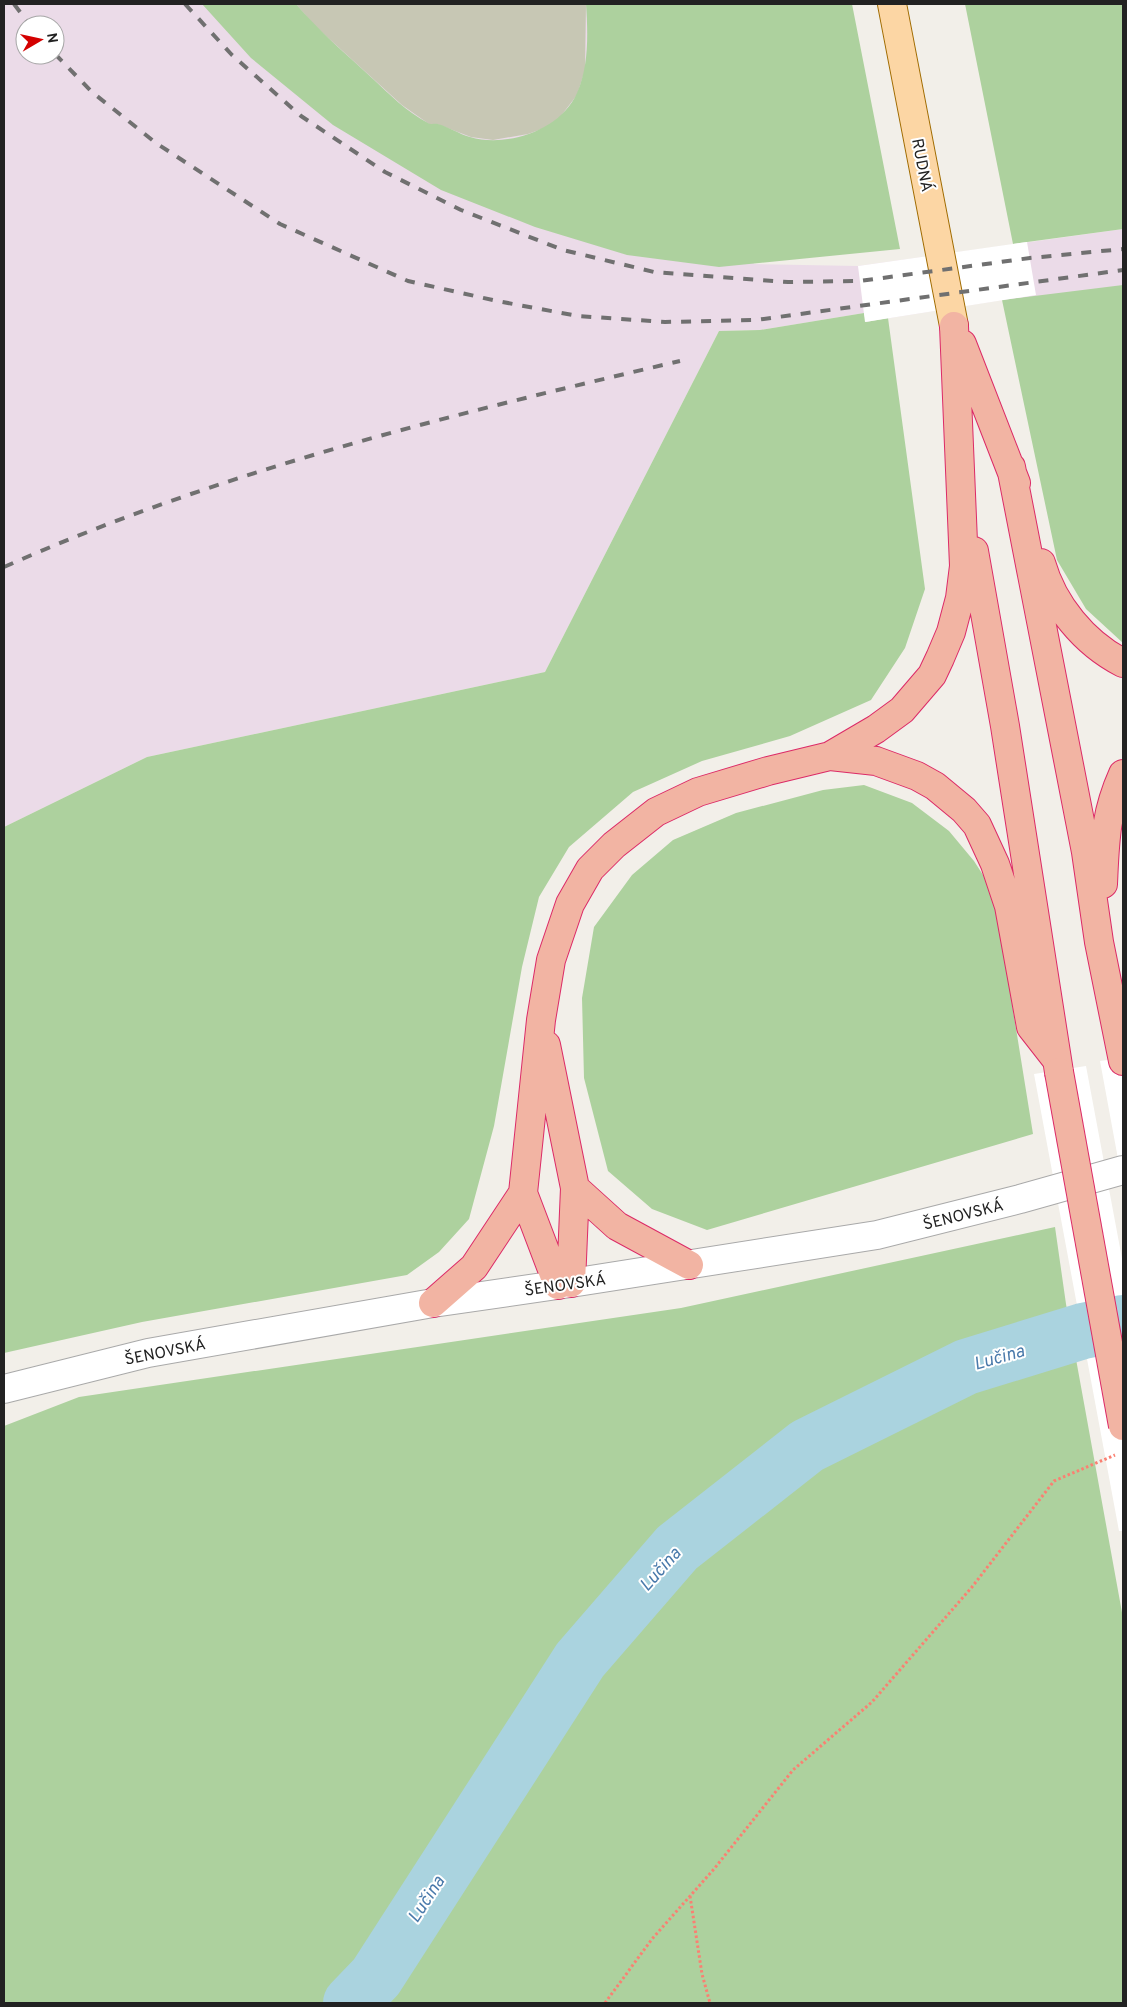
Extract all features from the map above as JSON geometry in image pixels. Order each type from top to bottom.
[{"type":"highway","points":[[954,326],[1011,467],[1045,577],[1068,618],[1106,653],[1123,663]]},
{"type":"highway","points":[[433,1303],[474,1267],[523,1192],[541,1020],[551,960],[570,904],[590,869],[614,845],[656,812],[698,792],[768,771],[830,756],[876,729],[902,710],[932,675],[952,632],[960,598],[964,566],[954,326]]},
{"type":"highway","points":[[1011,467],[1086,852],[1099,942],[1123,1060]]},
{"type":"highway","points":[[961,478],[1005,726],[1058,1066],[1123,1426]]},
{"type":"highway","points":[[830,756],[876,761],[917,776],[935,786],[964,810],[977,825],[1009,906],[1031,1028],[1058,1066]]},
{"type":"highway","points":[[1099,942],[1106,828],[1111,804],[1123,774]]},
{"type":"highway","points":[[541,1020],[575,1188],[564,1284]]},
{"type":"highway","points":[[575,1188],[617,1226],[689,1265]]},
{"type":"highway","points":[[523,1192],[564,1284]]},
{"type":"main road","name":"RUDNÁ","points":[[892,4],[954,326]]},
{"type":"street","name":"ŠENOVSKÁ","points":[[4,1389],[148,1353],[433,1303],[877,1235],[1020,1199],[1123,1170]]},
{"type":"path","points":[[605,2003],[652,1939],[793,1770],[872,1702],[972,1587],[1054,1481],[1123,1452]]},
{"type":"path","points":[[690,1895],[702,1974],[710,2003]]},
{"type":"shaded area","points":[[4,4],[717,4],[754,264],[858,266],[1123,229],[1123,286],[1023,300],[1002,300],[865,322],[864,313],[760,330],[719,331],[545,672],[147,757],[4,827]]},
{"type":"shaded area","points":[[296,4],[586,4],[585,70],[577,95],[560,117],[547,127],[528,134],[493,140],[471,137],[437,124],[429,124],[402,105],[314,25]]},
{"type":"green space","points":[[202,4],[296,4],[323,33],[385,90],[420,119],[429,124],[442,125],[470,137],[500,140],[516,138],[546,126],[559,117],[569,106],[581,83],[586,61],[586,4],[852,4],[900,249],[719,267],[627,255],[535,227],[441,190],[333,125],[251,58]]},
{"type":"green space","points":[[965,4],[1123,4],[1123,229],[1013,244]]},
{"type":"green space","points":[[1123,285],[1123,643],[1086,609],[1057,560],[1002,300]]},
{"type":"green space","points":[[864,313],[866,322],[888,318],[925,589],[905,648],[871,700],[790,736],[702,761],[633,792],[569,847],[539,897],[522,967],[494,1126],[469,1219],[439,1252],[407,1275],[142,1322],[4,1353],[4,827],[147,757],[545,672],[719,331],[760,330]]},
{"type":"green space","points":[[864,785],[912,803],[949,831],[974,861],[994,892],[1033,1134],[707,1230],[652,1209],[608,1171],[584,1078],[582,998],[594,927],[632,875],[673,840],[736,813],[823,790]]},
{"type":"green space","points":[[1055,1227],[1066,1304],[1123,1618],[1123,2003],[4,2003],[4,1426],[79,1397],[681,1308]]},
{"type":"pier","points":[[1027,242],[1036,295],[865,322],[858,266]]},
{"type":"pier","points":[[1123,1058],[1123,1186],[1100,1061]]},
{"type":"pier","points":[[1086,1066],[1123,1264],[1123,1531],[1119,1531],[1034,1074]]},
{"type":"waterway","name":"Lučina","points":[[351,2003],[376,1977],[580,1660],[677,1548],[807,1446],[966,1367],[1083,1331],[1123,1323]]},
{"type":"railway","points":[[14,4],[22,15]]},
{"type":"railway","points":[[185,4],[232,55],[301,116],[385,172],[461,210],[563,250],[654,272],[788,282],[860,281],[1030,258],[1123,249]]},
{"type":"railway","points":[[65,64],[92,92],[156,143],[280,224],[408,281],[497,301],[578,316],[665,322],[756,320],[1123,270]]},
{"type":"railway","points":[[4,567],[168,502],[336,448],[507,402],[680,361]]}]
